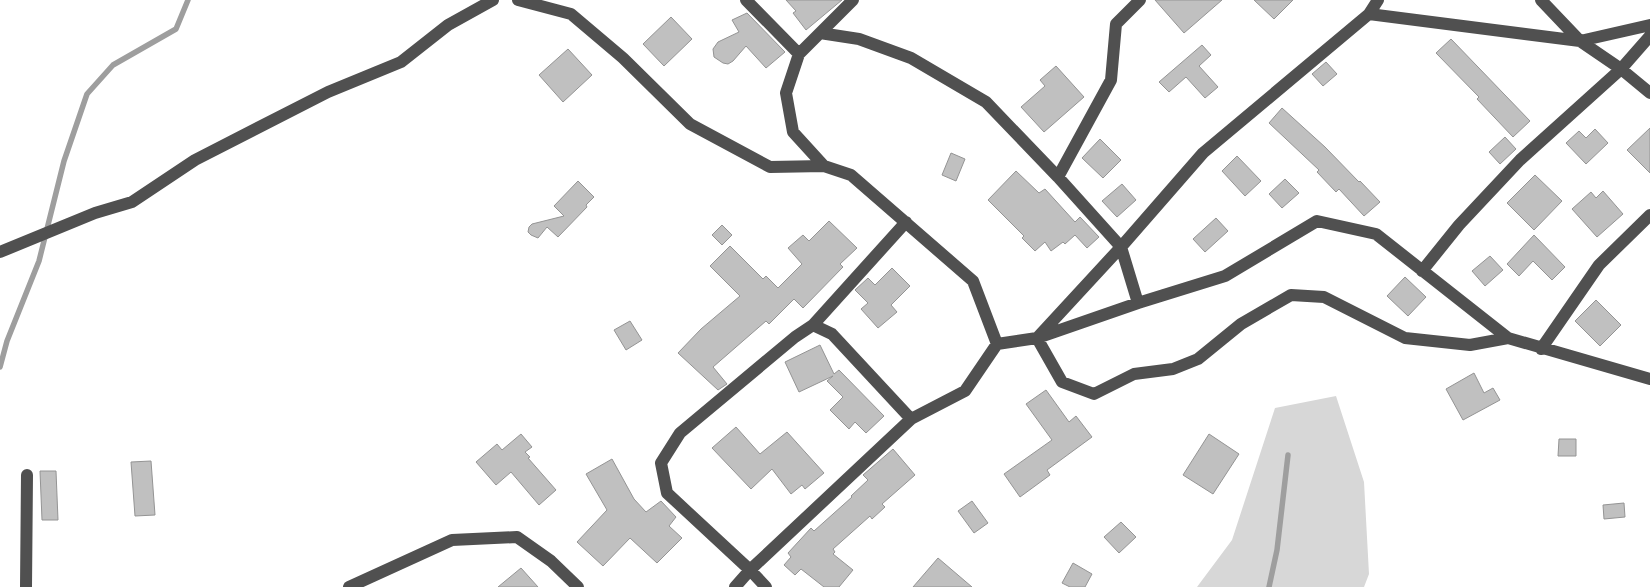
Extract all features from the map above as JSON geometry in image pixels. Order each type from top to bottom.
[{"type":"street","points":[[0,252],[95,213],[132,202],[195,160],[328,92],[401,62],[448,25],[494,0]]},
{"type":"street","points":[[518,0],[571,14],[623,58],[690,124],[770,167],[824,166],[852,175],[974,281],[997,344]]},
{"type":"street","points":[[746,0],[798,54]]},
{"type":"street","points":[[824,166],[793,132],[786,92],[798,54],[853,0]]},
{"type":"street","points":[[1058,177],[1111,80],[1116,24],[1140,0]]},
{"type":"street","points":[[1037,338],[1203,153],[1369,14],[1378,0]]},
{"type":"street","points":[[1541,0],[1580,41],[1650,93]]},
{"type":"street","points":[[1369,14],[1580,41],[1650,25]]},
{"type":"street","points":[[820,33],[859,38],[911,58],[986,102],[1121,246],[1138,303]]},
{"type":"street","points":[[1422,271],[1459,225],[1520,160],[1621,70],[1650,36]]},
{"type":"street","points":[[1541,348],[1599,265],[1650,215]]},
{"type":"street","points":[[736,587],[750,570],[911,419],[965,391],[997,344],[1037,338],[1138,303],[1225,276],[1317,221],[1376,234],[1508,338],[1650,379]]},
{"type":"street","points":[[766,587],[667,493],[661,463],[680,433],[813,325],[906,222]]},
{"type":"street","points":[[1037,338],[1062,382],[1094,394],[1134,374],[1173,369],[1198,359],[1240,324],[1291,295],[1324,297],[1406,338],[1470,345],[1508,338]]},
{"type":"street","points":[[813,325],[832,334],[911,419]]},
{"type":"street","points":[[26,587],[27,475]]},
{"type":"street","points":[[348,587],[452,540],[517,537],[551,561],[578,587]]},
{"type":"shaded area","points":[[1336,396],[1364,482],[1369,574],[1364,587],[1197,587],[1232,540],[1275,408]]},
{"type":"building","points":[[786,0],[842,0],[806,30],[793,13],[796,11]]},
{"type":"building","points":[[1155,0],[1222,0],[1184,33]]},
{"type":"building","points":[[1254,0],[1293,0],[1274,19]]},
{"type":"building","points":[[747,13],[785,52],[766,68],[746,46],[728,64],[714,57],[713,49],[718,42],[739,32],[732,20]]},
{"type":"building","points":[[671,17],[692,39],[664,66],[643,44]]},
{"type":"building","points":[[1451,39],[1530,121],[1513,137],[1477,99],[1479,97],[1436,53]]},
{"type":"building","points":[[1202,45],[1211,55],[1199,66],[1218,87],[1205,98],[1186,77],[1169,92],[1159,82]]},
{"type":"building","points":[[568,49],[592,75],[563,102],[539,75]]},
{"type":"building","points":[[1326,62],[1337,74],[1323,86],[1312,74]]},
{"type":"building","points":[[1056,66],[1084,97],[1044,132],[1021,107],[1045,86],[1040,80]]},
{"type":"building","points":[[1282,108],[1325,147],[1380,202],[1364,216],[1339,189],[1336,192],[1317,172],[1319,170],[1269,123]]},
{"type":"building","points":[[1650,128],[1650,173],[1627,150]]},
{"type":"building","points":[[1595,129],[1608,143],[1586,164],[1566,143],[1579,131],[1586,138]]},
{"type":"building","points":[[1505,137],[1516,149],[1500,164],[1489,152]]},
{"type":"building","points":[[1100,139],[1121,160],[1103,178],[1082,158]]},
{"type":"building","points":[[951,153],[965,159],[956,181],[942,175]]},
{"type":"building","points":[[1237,156],[1261,181],[1245,196],[1222,171]]},
{"type":"building","points":[[1016,171],[1039,193],[1045,189],[1075,222],[1080,217],[1099,237],[1087,248],[1075,235],[1065,244],[1063,242],[1051,251],[1045,242],[1035,251],[1022,238],[1024,236],[988,200]]},
{"type":"building","points":[[1535,175],[1562,201],[1534,230],[1507,203]]},
{"type":"building","points":[[1285,179],[1299,193],[1282,208],[1269,194]]},
{"type":"building","points":[[578,181],[594,197],[586,205],[587,207],[558,237],[547,227],[538,238],[531,235],[528,232],[532,224],[564,216],[554,206]]},
{"type":"building","points":[[1122,184],[1136,200],[1117,217],[1102,201]]},
{"type":"building","points":[[1603,191],[1623,214],[1597,237],[1572,209],[1591,192],[1596,198]]},
{"type":"building","points":[[1216,218],[1228,231],[1205,252],[1193,239]]},
{"type":"building","points":[[829,221],[857,248],[840,264],[843,267],[803,308],[794,299],[769,324],[766,321],[713,367],[727,384],[718,390],[678,353],[701,329],[740,296],[710,266],[730,246],[763,279],[766,276],[778,288],[802,264],[788,248],[803,235],[809,241]]},
{"type":"building","points":[[722,225],[732,235],[722,245],[712,235]]},
{"type":"building","points":[[1534,235],[1565,267],[1552,280],[1533,261],[1519,276],[1507,264]]},
{"type":"building","points":[[1490,256],[1503,270],[1485,286],[1472,271]]},
{"type":"building","points":[[892,268],[910,286],[891,305],[897,312],[878,328],[861,309],[868,303],[855,290],[868,278],[875,285]]},
{"type":"building","points":[[1405,277],[1426,297],[1408,316],[1387,296]]},
{"type":"building","points":[[1596,300],[1621,325],[1600,346],[1575,321]]},
{"type":"building","points":[[630,321],[642,340],[626,350],[614,330]]},
{"type":"building","points":[[820,345],[834,374],[839,370],[884,416],[866,433],[855,422],[849,429],[830,410],[843,397],[827,381],[833,376],[799,392],[785,362]]},
{"type":"building","points":[[1474,373],[1484,393],[1493,388],[1500,400],[1463,420],[1446,389]]},
{"type":"building","points":[[1046,390],[1069,422],[1076,416],[1092,437],[1047,470],[1050,475],[1020,497],[1004,474],[1052,440],[1026,404]]},
{"type":"building","points":[[736,427],[760,454],[787,432],[824,473],[805,489],[802,485],[791,494],[772,469],[751,489],[712,448]]},
{"type":"building","points":[[521,434],[532,447],[525,452],[530,457],[528,458],[556,490],[539,505],[511,472],[496,485],[476,462],[497,444],[502,450]]},
{"type":"building","points":[[1209,434],[1239,454],[1213,494],[1183,475]]},
{"type":"building","points":[[1559,439],[1576,439],[1576,456],[1558,456]]},
{"type":"building","points":[[893,449],[915,475],[882,504],[885,507],[872,519],[870,516],[833,549],[835,552],[833,554],[853,570],[839,587],[824,587],[801,569],[795,575],[784,565],[791,557],[788,553],[811,528],[814,531],[852,497],[868,480],[863,475]]},
{"type":"building","points":[[612,459],[634,499],[646,512],[661,501],[676,517],[669,526],[682,538],[657,563],[630,538],[603,566],[577,542],[607,510],[586,474]]},
{"type":"building","points":[[151,461],[155,515],[135,516],[131,462]]},
{"type":"building","points":[[40,471],[56,471],[58,520],[42,520]]},
{"type":"building","points":[[972,501],[988,523],[974,533],[958,511]]},
{"type":"building","points":[[1624,503],[1625,517],[1604,519],[1603,505]]},
{"type":"building","points":[[1121,522],[1136,537],[1119,553],[1104,537]]},
{"type":"building","points":[[938,558],[972,587],[913,587]]},
{"type":"building","points":[[1073,563],[1092,574],[1085,587],[1070,587],[1062,583]]},
{"type":"building","points":[[521,568],[538,587],[498,587]]},
{"type":"waterway","points":[[0,367],[7,341],[39,261],[64,161],[87,94],[113,65],[176,29],[188,0]]},
{"type":"waterway","points":[[1269,587],[1277,550],[1288,455]]}]
